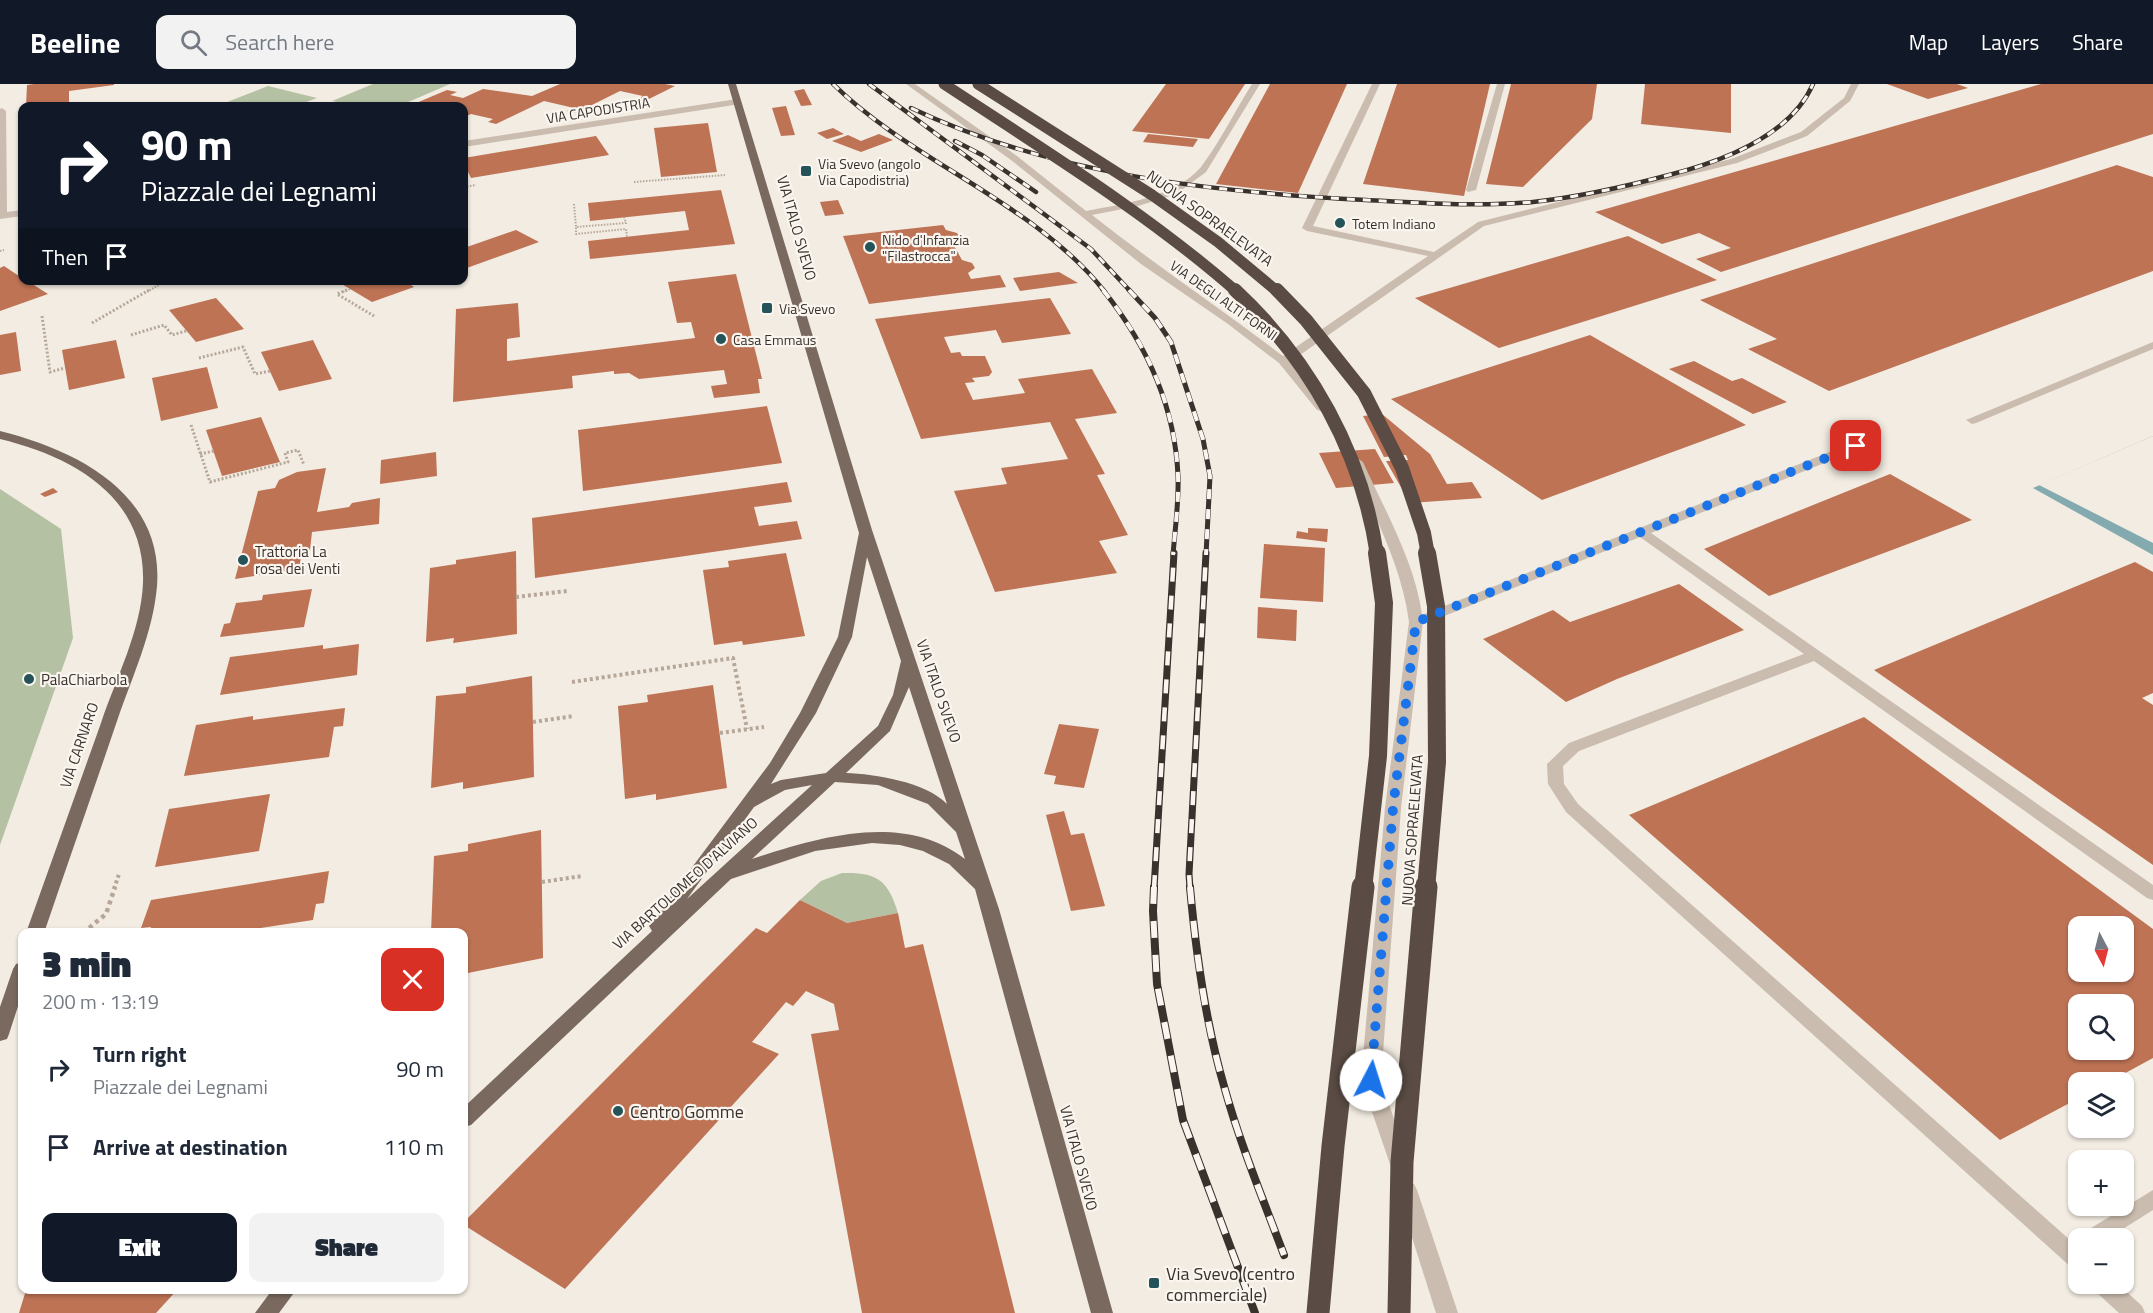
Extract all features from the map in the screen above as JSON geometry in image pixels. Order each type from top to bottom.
[{"type":"highway","points":[[944,84],[1129,207],[1187,249],[1236,291],[1270,325],[1322,396],[1358,472],[1374,536],[1384,603],[1378,756],[1333,1146],[1317,1313]]},
{"type":"highway","name":"NUOVA SOPRAELEVATA","points":[[978,84],[1152,195],[1218,242],[1273,286],[1313,328],[1364,393],[1402,468],[1424,533],[1436,606],[1437,762],[1402,1162],[1399,1313]]},
{"type":"main road","name":"VIA ITALO SVEVO","points":[[732,84],[764,182],[866,531],[984,888],[1102,1313]]},
{"type":"main road","name":"VIA CARNARO","points":[[0,435],[22,439],[59,452],[88,469],[112,488],[128,506],[144,542],[150,584],[135,644],[37,928]]},
{"type":"main road","points":[[639,953],[776,766],[807,713],[845,637],[866,531]]},
{"type":"main road","name":"VIA BARTOLOMEO D'ALVIANO","points":[[468,1115],[639,953],[885,728],[900,694],[908,662]]},
{"type":"main road","points":[[746,807],[781,785],[833,777],[880,780],[899,785],[934,800],[965,831]]},
{"type":"main road","points":[[725,875],[801,848],[837,840],[888,839],[933,848],[957,861],[984,888]]},
{"type":"main road","points":[[0,1034],[18,981]]},
{"type":"main road","points":[[266,1313],[282,1294]]},
{"type":"street","name":"VIA DEGLI ALTI FORNI","points":[[910,84],[1014,158],[1144,262],[1232,322],[1283,361],[1336,425],[1362,470],[1397,553],[1413,600],[1416,622],[1393,808],[1371,1080],[1446,1313]]},
{"type":"street","points":[[1084,214],[1135,204],[1173,192],[1203,170],[1256,84]]},
{"type":"street","points":[[1376,84],[1307,228],[1436,255]]},
{"type":"street","points":[[1472,190],[1501,84]]},
{"type":"street","points":[[1283,361],[1481,224],[1744,158],[1804,134],[1847,99],[1855,84]]},
{"type":"street","name":"VIA CAPODISTRIA","points":[[468,143],[737,102]]},
{"type":"street","points":[[2,111],[1,216],[18,214]]},
{"type":"street","points":[[1972,420],[2153,345]]},
{"type":"street","points":[[1416,622],[1877,437]]},
{"type":"street","points":[[1640,531],[2153,894]]},
{"type":"street","points":[[1816,656],[1574,747],[1555,764],[1556,784],[1572,808],[2068,1246]]},
{"type":"street","points":[[2107,1228],[2153,1199]]},
{"type":"street","points":[[2114,1294],[2134,1313]]},
{"type":"path","points":[[634,182],[725,175]]},
{"type":"path","points":[[468,186],[476,185]]},
{"type":"path","points":[[574,204],[576,234],[626,230],[627,237]]},
{"type":"path","points":[[576,228],[626,223],[624,218]]},
{"type":"path","points":[[93,322],[158,285]]},
{"type":"path","points":[[350,289],[337,294],[374,316]]},
{"type":"path","points":[[42,316],[50,372],[65,368]]},
{"type":"path","points":[[131,335],[164,325],[172,335],[186,332]]},
{"type":"path","points":[[199,358],[243,347],[255,374],[270,371]]},
{"type":"path","points":[[191,425],[210,482],[288,462],[285,453],[298,450],[304,465]]},
{"type":"path","points":[[200,454],[214,451]]},
{"type":"path","points":[[516,597],[567,591]]},
{"type":"path","points":[[572,682],[734,658],[747,729]]},
{"type":"path","points":[[533,722],[574,716]]},
{"type":"path","points":[[720,733],[767,727]]},
{"type":"path","points":[[89,928],[106,915],[119,874]]},
{"type":"path","points":[[542,882],[582,876]]},
{"type":"green space","points":[[373,84],[450,84],[408,102],[332,101]]},
{"type":"green space","points":[[268,86],[317,98],[306,102],[227,102]]},
{"type":"green space","name":"PalaChiarbola","points":[[0,489],[61,529],[73,638],[0,845]]},
{"type":"green space","points":[[842,873],[864,874],[879,880],[890,893],[898,913],[847,923],[800,900],[821,881]]},
{"type":"water","points":[[2153,436],[2153,555],[2033,488]]},
{"type":"pier","points":[[2153,436],[2153,543],[2039,485]]},
{"type":"building","points":[[114,84],[69,91],[69,102],[26,102],[27,85]]},
{"type":"building","points":[[560,84],[665,84],[675,86],[645,101],[637,99],[643,96],[620,91],[576,113],[567,111],[574,108],[544,101],[496,124],[488,122],[493,119],[468,115],[468,102],[418,102],[447,90],[457,92],[450,95],[463,98],[483,89],[532,96]]},
{"type":"building","points":[[1166,84],[1245,84],[1209,139],[1132,131]]},
{"type":"building","points":[[1270,84],[1347,84],[1298,193],[1216,184]]},
{"type":"building","points":[[1397,84],[1490,84],[1464,196],[1363,184]]},
{"type":"building","points":[[1511,84],[1597,84],[1592,119],[1523,187],[1486,184]]},
{"type":"building","points":[[1645,84],[1731,84],[1731,133],[1641,124]]},
{"type":"building","points":[[1887,84],[1957,84],[1968,88],[1928,99]]},
{"type":"building","points":[[2041,84],[2153,84],[2153,134],[1721,272],[1696,259],[1731,248],[1699,233],[1662,244],[1595,212]]},
{"type":"building","points":[[804,89],[812,105],[801,106],[794,91]]},
{"type":"building","points":[[786,106],[795,135],[781,136],[772,108]]},
{"type":"building","points":[[708,123],[717,172],[661,177],[654,128]]},
{"type":"building","points":[[833,128],[844,134],[827,139],[817,133]]},
{"type":"building","points":[[879,134],[893,140],[861,152],[832,141],[848,135],[861,141]]},
{"type":"building","points":[[1148,134],[1198,139],[1193,147],[1143,142]]},
{"type":"building","points":[[596,136],[609,155],[471,178],[468,172],[468,157]]},
{"type":"building","points":[[2117,165],[2153,177],[2153,271],[1829,391],[1748,349],[1777,339],[1700,300]]},
{"type":"building","points":[[721,190],[735,244],[590,259],[588,241],[689,230],[685,211],[590,221],[588,203]]},
{"type":"building","points":[[838,200],[844,214],[825,216],[820,202]]},
{"type":"building","points":[[943,225],[946,230],[957,233],[960,238],[952,242],[962,260],[972,263],[975,268],[968,273],[971,279],[1000,275],[1006,287],[869,304],[843,236]]},
{"type":"building","points":[[516,230],[539,242],[468,268],[468,247]]},
{"type":"building","points":[[1628,236],[1717,280],[1499,348],[1415,298]]},
{"type":"building","points":[[4,266],[18,275],[18,285],[34,285],[48,294],[0,311],[0,268]]},
{"type":"building","points":[[1059,272],[1078,283],[1020,291],[1013,278]]},
{"type":"building","name":"Casa Emmaus","points":[[736,274],[762,379],[758,379],[760,393],[714,398],[711,386],[727,384],[724,370],[639,379],[629,373],[614,374],[614,371],[572,376],[573,388],[453,402],[456,309],[518,303],[520,337],[507,339],[507,361],[695,338],[691,322],[677,323],[668,282]]},
{"type":"building","points":[[343,285],[411,285],[414,287],[372,302]]},
{"type":"building","points":[[216,298],[244,329],[196,342],[169,310]]},
{"type":"building","points":[[1050,298],[1071,334],[1002,343],[996,330],[944,337],[951,353],[960,352],[962,356],[985,356],[992,372],[989,376],[972,378],[975,382],[965,383],[973,400],[1025,393],[1018,379],[1092,369],[1117,413],[1075,419],[1105,474],[1097,475],[1128,535],[1099,541],[1117,573],[995,592],[954,491],[1007,484],[1001,468],[1068,459],[1050,422],[921,439],[875,319]]},
{"type":"building","points":[[16,332],[21,371],[0,375],[0,335]]},
{"type":"building","points":[[1590,335],[1746,425],[1542,500],[1391,399]]},
{"type":"building","points":[[116,340],[125,378],[69,390],[62,350]]},
{"type":"building","points":[[313,340],[332,379],[279,391],[261,352]]},
{"type":"building","points":[[1694,361],[1732,381],[1742,378],[1787,402],[1753,414],[1669,369]]},
{"type":"building","points":[[207,367],[218,408],[161,421],[152,378]]},
{"type":"building","points":[[767,406],[782,463],[583,491],[578,430]]},
{"type":"building","points":[[1382,414],[1430,454],[1447,484],[1472,482],[1482,498],[1410,503],[1386,461],[1408,460],[1406,455],[1384,457],[1363,416]]},
{"type":"building","points":[[261,417],[280,462],[222,476],[206,430]]},
{"type":"building","points":[[1375,449],[1394,483],[1336,488],[1319,453]]},
{"type":"building","points":[[436,452],[437,476],[380,484],[381,460]]},
{"type":"building","points":[[326,468],[317,512],[349,507],[352,503],[380,498],[379,524],[312,532],[310,550],[302,552],[299,569],[235,579],[258,491],[275,488],[279,480],[297,472]]},
{"type":"building","points":[[1890,474],[1972,520],[1769,596],[1704,549]]},
{"type":"building","points":[[787,482],[792,502],[754,507],[759,526],[797,521],[802,539],[535,578],[532,518]]},
{"type":"building","points":[[53,488],[58,492],[45,497],[40,494]]},
{"type":"building","points":[[1308,528],[1328,529],[1327,542],[1296,538],[1297,531],[1308,533]]},
{"type":"building","points":[[1264,544],[1325,548],[1323,602],[1260,598]]},
{"type":"building","points":[[516,551],[517,634],[453,643],[454,638],[426,642],[430,568],[456,564],[456,560]]},
{"type":"building","points":[[786,553],[805,636],[743,645],[742,641],[714,645],[703,570],[729,567],[728,561]]},
{"type":"building","points":[[2135,562],[2153,572],[2153,693],[2142,698],[2153,705],[2153,865],[1874,670]]},
{"type":"building","points":[[1679,584],[1744,630],[1617,679],[1566,702],[1483,639],[1553,610],[1570,622]]},
{"type":"building","points":[[312,589],[304,627],[220,637],[224,624],[230,623],[236,603],[262,600],[263,595]]},
{"type":"building","points":[[1258,607],[1297,610],[1296,641],[1257,638]]},
{"type":"building","points":[[359,644],[357,675],[220,695],[230,657],[323,645],[323,649]]},
{"type":"building","points":[[532,676],[534,777],[463,789],[463,782],[431,788],[436,696],[466,693],[466,687]]},
{"type":"building","points":[[713,685],[727,788],[656,800],[656,794],[625,799],[618,706],[648,702],[647,695]]},
{"type":"building","points":[[345,708],[343,726],[334,727],[329,757],[184,776],[196,725],[253,716],[253,720]]},
{"type":"building","points":[[1864,717],[2153,929],[2153,1058],[2127,1072],[2068,1072],[2068,1104],[2000,1140],[1629,815]]},
{"type":"building","points":[[1059,724],[1099,729],[1084,788],[1054,784],[1056,776],[1044,774]]},
{"type":"building","points":[[270,794],[259,851],[155,867],[169,809]]},
{"type":"building","points":[[1064,811],[1071,835],[1084,833],[1105,906],[1071,911],[1046,815]]},
{"type":"building","points":[[541,830],[543,958],[468,973],[468,928],[431,928],[434,856],[468,851],[468,844]]},
{"type":"building","points":[[329,871],[324,903],[316,904],[313,920],[260,928],[141,928],[151,900]]},
{"type":"building","points":[[800,900],[847,923],[898,913],[905,948],[923,944],[1015,1313],[862,1313],[811,1034],[839,1030],[834,1004],[806,991],[793,1006],[786,1002],[752,1042],[779,1054],[565,1289],[468,1228],[468,1218],[756,928],[767,933]]},
{"type":"building","points":[[25,1294],[173,1294],[156,1313],[19,1313]]},
{"type":"railway","points":[[833,84],[864,112],[899,137],[1044,233],[1076,261],[1105,292]]},
{"type":"railway","points":[[869,84],[1091,249],[1131,292]]},
{"type":"railway","points":[[911,108],[965,131],[1020,150],[1134,176],[1250,192],[1429,203],[1491,204],[1533,202],[1584,194],[1710,163],[1771,133],[1802,103],[1813,84]]},
{"type":"railway","points":[[955,141],[982,155],[1036,192]]},
{"type":"railway","points":[[1103,290],[1133,332],[1165,400],[1176,450],[1178,476],[1173,555]]},
{"type":"railway","points":[[1129,290],[1155,318],[1171,342],[1203,439],[1210,476],[1206,555]]},
{"type":"railway","points":[[1154,889],[1174,553]]},
{"type":"railway","points":[[1190,889],[1206,553]]},
{"type":"railway","points":[[1154,887],[1157,984],[1183,1120],[1255,1313]]},
{"type":"railway","points":[[1190,887],[1202,987],[1217,1062],[1237,1129],[1284,1255]]},
{"type":"place","name":"Via Svevo (angolo Via Capodistria)","points":[[806,171]]},
{"type":"place","name":"Totem Indiano","points":[[1340,223]]},
{"type":"place","name":"Nido d'Infanzia \"Filastrocca\"","points":[[870,247]]},
{"type":"place","name":"Via Svevo","points":[[767,308]]},
{"type":"place","name":"Casa Emmaus","points":[[721,339]]},
{"type":"place","name":"Trattoria La rosa dei Venti","points":[[243,560]]},
{"type":"place","name":"PalaChiarbola","points":[[29,679]]},
{"type":"place","name":"Centro Gomme","points":[[618,1111]]},
{"type":"place","name":"Via Svevo (centro commerciale)","points":[[1154,1283]]},
{"type":"route","points":[[1371,1080],[1393,808],[1416,622],[1856,446]]}]
